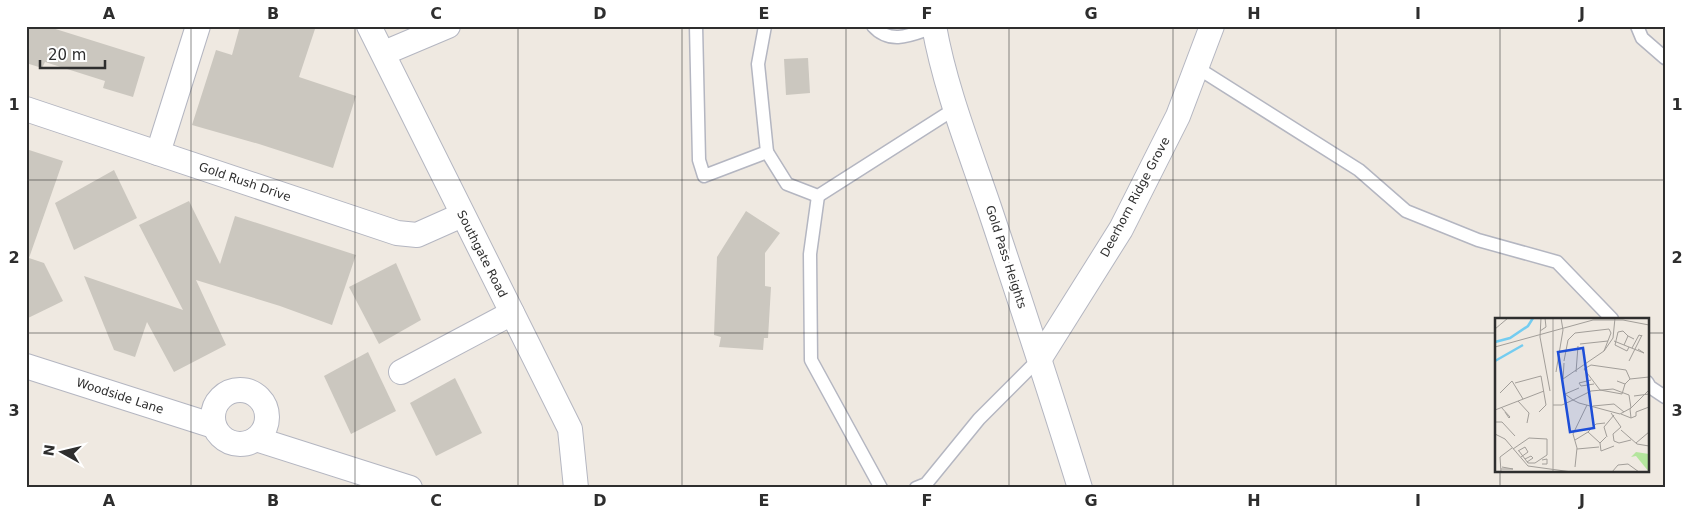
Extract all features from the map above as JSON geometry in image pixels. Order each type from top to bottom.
[{"type":"street","points":[[158,153],[198,26]]},
{"type":"street","name":"Southgate Road","points":[[369,26],[570,429],[576,488]]},
{"type":"street","name":"Gold Pass Heights","points":[[934,26],[937,44],[956,108],[1040,358],[1080,488]]},
{"type":"street","name":"Deerhorn Ridge Grove","points":[[1040,358],[1121,229],[1178,116],[1212,26]]},
{"type":"street","points":[[384,53],[438,28]]},
{"type":"street","name":"Gold Rush Drive","points":[[26,109],[397,233],[417,235],[462,215]]},
{"type":"street","points":[[401,372],[512,313]]},
{"type":"street","name":"Woodside Lane","points":[[26,366],[214,426]]},
{"type":"street","points":[[246,391],[254,394],[261,400],[264,405],[266,422],[256,439],[249,443],[236,444],[226,441],[219,435],[214,426],[214,409],[219,400],[227,393],[246,391]]},
{"type":"street","points":[[256,439],[410,488]]},
{"type":"lane","points":[[696,26],[699,160],[704,176],[767,152]]},
{"type":"lane","points":[[765,26],[758,64],[767,152],[787,184],[818,196]]},
{"type":"lane","points":[[874,26],[886,36],[904,37],[934,26]]},
{"type":"lane","points":[[1637,26],[1642,38],[1665,58]]},
{"type":"lane","points":[[1196,67],[1359,170],[1406,211],[1478,240],[1557,262],[1611,318]]},
{"type":"lane","points":[[881,488],[812,360],[810,254],[818,196],[956,108]]},
{"type":"lane","points":[[916,488],[926,484],[980,419],[1040,358]]},
{"type":"lane","points":[[1648,384],[1665,397]]},
{"type":"building","points":[[26,26],[46,26],[145,57],[133,97],[103,88],[105,81],[45,62],[42,68],[26,63]]},
{"type":"building","points":[[240,26],[316,26],[299,77],[356,96],[333,168],[192,125],[216,50],[232,55]]},
{"type":"building","points":[[808,58],[810,93],[786,95],[784,59]]},
{"type":"building","points":[[26,149],[63,161],[29,258],[44,263],[63,301],[26,319]]},
{"type":"building","points":[[114,170],[137,218],[74,250],[55,203]]},
{"type":"building","points":[[189,201],[220,264],[235,216],[356,255],[332,325],[280,306],[196,280],[226,345],[174,372],[147,322],[135,357],[114,350],[84,276],[183,310],[139,225]]},
{"type":"building","points":[[746,211],[780,233],[765,253],[765,286],[771,287],[768,338],[764,338],[763,350],[719,347],[721,337],[714,335],[717,257]]},
{"type":"building","points":[[396,263],[421,320],[379,344],[349,287]]},
{"type":"building","points":[[368,352],[396,411],[351,434],[324,376]]},
{"type":"building","points":[[455,378],[482,433],[436,456],[410,403]]}]
